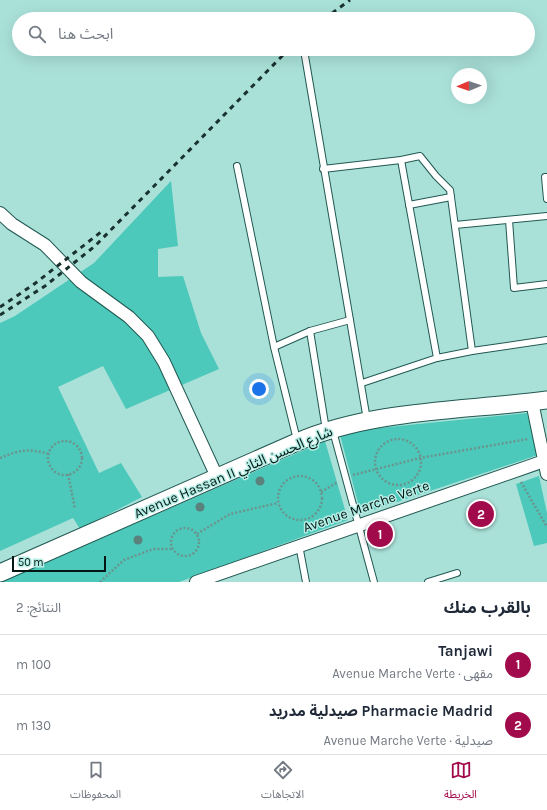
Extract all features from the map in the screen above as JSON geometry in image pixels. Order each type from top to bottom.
[{"type":"street","points":[[0,213],[12,224],[45,245],[84,286],[129,317],[148,336],[164,362],[217,477]]},
{"type":"street","points":[[540,401],[538,437],[546,460],[547,474]]},
{"type":"street","name":"Avenue Hassan II شارع الحسن الثاني","points":[[0,572],[329,429],[367,420],[540,401]]},
{"type":"street","name":"Avenue Marche Verte","points":[[196,582],[546,460]]},
{"type":"lane","points":[[305,56],[323,169],[362,383],[367,420]]},
{"type":"lane","points":[[323,169],[401,160],[420,156],[436,176],[450,190],[472,351]]},
{"type":"lane","points":[[401,160],[437,358]]},
{"type":"lane","points":[[237,166],[274,347],[297,442]]},
{"type":"lane","points":[[547,177],[545,177],[547,199]]},
{"type":"lane","points":[[409,205],[452,197]]},
{"type":"lane","points":[[455,225],[547,216]]},
{"type":"lane","points":[[509,220],[514,288],[547,284]]},
{"type":"lane","points":[[274,347],[310,331],[350,320]]},
{"type":"lane","points":[[310,331],[329,429],[346,477],[374,582]]},
{"type":"lane","points":[[362,383],[437,358],[472,351],[547,340]]},
{"type":"lane","points":[[300,545],[306,582]]},
{"type":"lane","points":[[428,582],[457,572]]},
{"type":"path","points":[[321,492],[346,477],[376,468],[420,458],[538,437]]},
{"type":"path","points":[[398,439],[413,445],[420,458],[419,473],[412,481],[402,485],[392,485],[383,480],[376,468],[376,456],[380,448],[388,442],[398,439]]},
{"type":"path","points":[[64,441],[72,442],[79,447],[82,460],[79,467],[68,474],[60,474],[53,470],[49,463],[49,454],[56,443],[64,441]]},
{"type":"path","points":[[0,458],[18,450],[27,449],[49,454]]},
{"type":"path","points":[[68,474],[75,509]]},
{"type":"path","points":[[298,476],[312,480],[321,492],[320,506],[312,517],[305,520],[291,519],[281,510],[278,504],[278,496],[284,482],[298,476]]},
{"type":"path","points":[[521,482],[547,526]]},
{"type":"path","points":[[197,534],[230,514],[278,504]]},
{"type":"path","points":[[189,528],[197,534],[200,543],[193,554],[184,556],[180,555],[173,549],[171,540],[172,536],[180,529],[189,528]]},
{"type":"path","points":[[100,582],[124,560],[153,549],[173,549]]},
{"type":"green space","points":[[171,181],[178,246],[158,249],[158,277],[183,276],[201,333],[219,369],[126,409],[103,366],[58,387],[99,473],[121,463],[142,497],[80,529],[73,518],[0,551],[0,323],[15,316],[94,263]]},
{"type":"green space","points":[[527,413],[538,455],[361,514],[340,435],[369,429]]},
{"type":"green space","points":[[325,441],[348,520],[179,582],[0,582]]},
{"type":"green space","points":[[539,476],[547,513],[547,543],[534,546],[516,484]]},
{"type":"railway","points":[[334,12],[350,0]]},
{"type":"railway","points":[[0,315],[45,286],[95,246],[282,56]]},
{"type":"railway","points":[[0,307],[33,285],[101,232]]},
{"type":"place","name":"Pharmacie Madrid صيدلية مدريد","points":[[481,514]]},
{"type":"place","name":"Tanjawi","points":[[380,534]]}]
